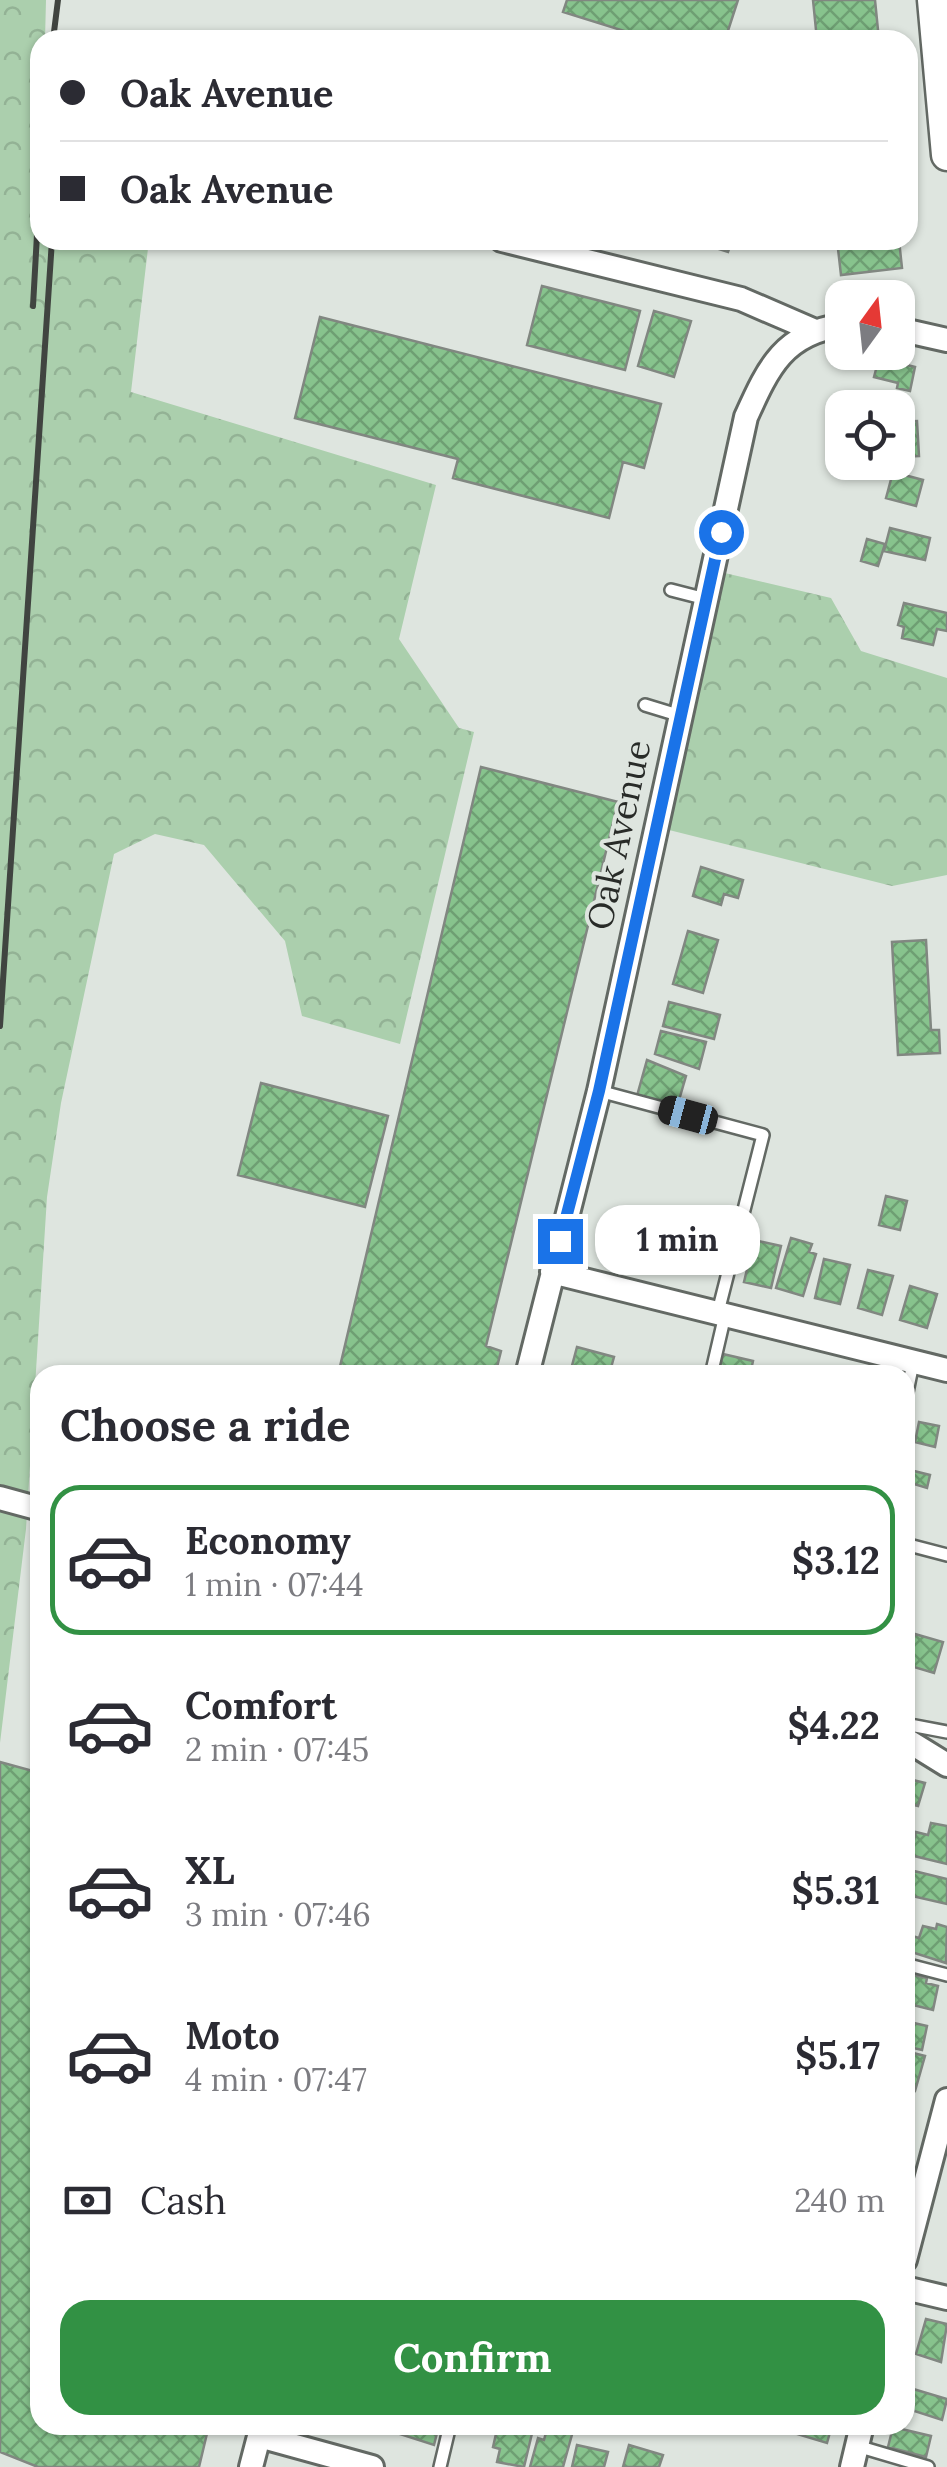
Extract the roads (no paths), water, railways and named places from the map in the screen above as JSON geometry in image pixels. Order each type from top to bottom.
[{"type":"main road","points":[[933,0],[947,153]]},
{"type":"street","points":[[543,250],[741,299],[813,330],[825,328]]},
{"type":"street","name":"Oak Avenue","points":[[529,1365],[599,1091],[746,417],[764,377],[784,350],[813,330]]},
{"type":"street","points":[[915,332],[947,340]]},
{"type":"street","points":[[552,1272],[947,1370]]},
{"type":"street","points":[[0,1498],[30,1506]]},
{"type":"street","points":[[915,1745],[947,1765]]},
{"type":"street","points":[[915,2224],[945,2114]]},
{"type":"street","points":[[915,2290],[947,2298]]},
{"type":"street","points":[[252,2467],[259,2435]]},
{"type":"street","points":[[272,2435],[372,2467]]},
{"type":"lane","points":[[672,590],[706,599]]},
{"type":"lane","points":[[645,705],[681,716]]},
{"type":"lane","points":[[599,1091],[763,1136],[713,1365]]},
{"type":"lane","points":[[915,1546],[947,1554]]},
{"type":"lane","points":[[915,1726],[947,1732]]},
{"type":"lane","points":[[915,1967],[947,1975]]},
{"type":"lane","points":[[440,2467],[448,2435]]},
{"type":"lane","points":[[857,2446],[928,2467]]},
{"type":"railway","points":[[54,30],[58,0]]},
{"type":"railway","points":[[33,306],[36,250]]},
{"type":"railway","points":[[0,1026],[51,250]]}]
